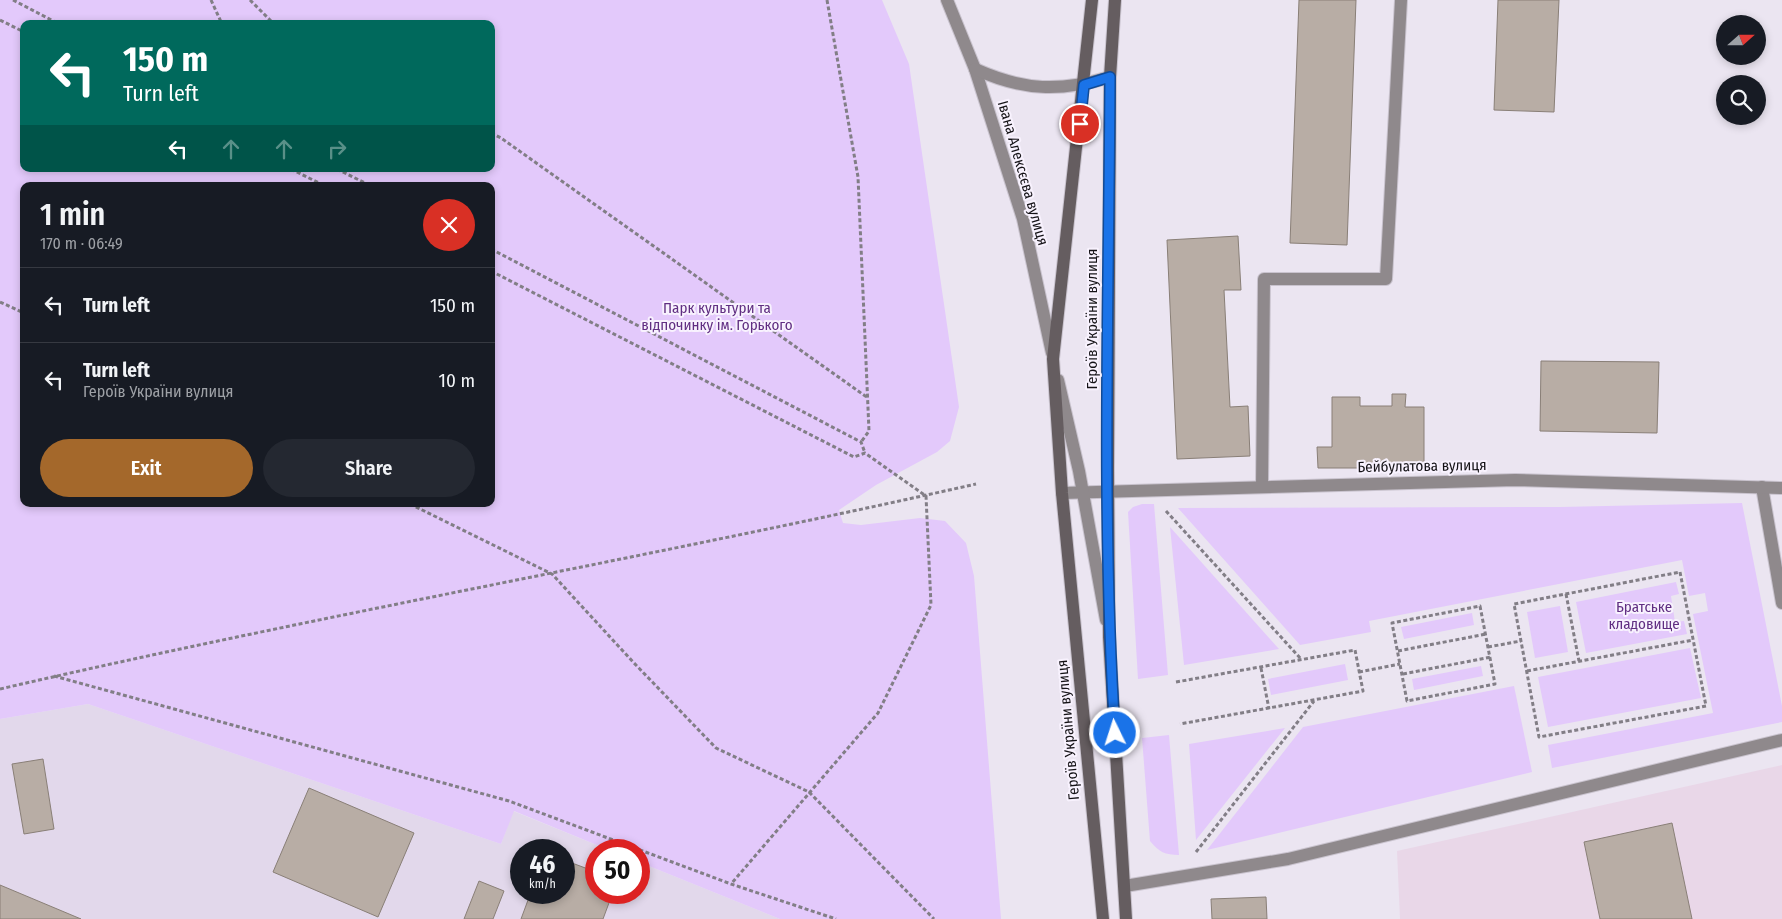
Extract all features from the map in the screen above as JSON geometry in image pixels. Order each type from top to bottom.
[{"type":"main road","name":"Героїв України вулиця","points":[[1092,0],[1054,359],[1062,493],[1103,919]]},
{"type":"main road","name":"Героїв України вулиця","points":[[1115,0],[1110,77],[1109,638],[1126,919]]},
{"type":"street","name":"Івана Алексєєва вулиця","points":[[947,0],[975,69],[1023,219],[1054,359]]},
{"type":"street","points":[[1262,487],[1264,279],[1386,279],[1401,0]]},
{"type":"street","points":[[975,69],[1017,85],[1062,88],[1084,85],[1110,77]]},
{"type":"street","name":"Героїв України вулиця","points":[[1054,359],[1082,491],[1109,638]]},
{"type":"street","name":"Бейбулатова вулиця","points":[[1062,493],[1515,480],[1782,488]]},
{"type":"street","points":[[1762,487],[1782,603]]},
{"type":"street","points":[[1125,886],[1288,859],[1782,740]]},
{"type":"path","points":[[13,0],[51,20]]},
{"type":"path","points":[[211,0],[220,20]]},
{"type":"path","points":[[250,0],[270,20]]},
{"type":"path","points":[[826,0],[858,177],[869,431],[861,442]]},
{"type":"path","points":[[0,20],[20,30]]},
{"type":"path","points":[[495,135],[868,398]]},
{"type":"path","points":[[297,172],[317,182]]},
{"type":"path","points":[[343,172],[363,182]]},
{"type":"path","points":[[495,251],[861,442],[865,454],[926,496]]},
{"type":"path","points":[[495,273],[854,457],[865,454]]},
{"type":"path","points":[[0,302],[20,311]]},
{"type":"path","points":[[0,688],[180,647],[552,574],[976,484]]},
{"type":"path","points":[[731,884],[878,713],[931,605],[926,496]]},
{"type":"path","points":[[1161,505],[1302,660]]},
{"type":"path","points":[[416,507],[552,574],[716,748],[810,792],[934,919]]},
{"type":"path","points":[[1680,572],[1706,706],[1539,737],[1514,604],[1566,594],[1680,572]]},
{"type":"path","points":[[1566,594],[1579,661]]},
{"type":"path","points":[[1480,606],[1486,634],[1495,684],[1407,701],[1392,623],[1480,606]]},
{"type":"path","points":[[1398,651],[1486,634]]},
{"type":"path","points":[[1526,671],[1693,640]]},
{"type":"path","points":[[1488,647],[1521,641]]},
{"type":"path","points":[[1176,682],[1355,650],[1363,691],[1180,724]]},
{"type":"path","points":[[1403,674],[1491,657]]},
{"type":"path","points":[[1359,672],[1400,664]]},
{"type":"path","points":[[1261,668],[1269,709]]},
{"type":"path","points":[[53,676],[509,802],[731,884],[836,919]]},
{"type":"path","points":[[1191,859],[1314,700]]},
{"type":"shaded area","points":[[88,704],[501,844],[513,811],[585,840],[585,904],[650,904],[650,866],[780,919],[0,919],[0,719]]},
{"type":"shaded area","points":[[1782,765],[1782,919],[1400,919],[1397,851]]},
{"type":"green space","name":"Парк культури та відпочинку ім. Горького","points":[[0,0],[882,0],[909,64],[959,407],[950,441],[937,452],[876,485],[839,510],[843,523],[861,525],[920,518],[945,521],[966,543],[974,576],[1001,919],[780,919],[650,866],[650,839],[585,840],[514,811],[501,844],[88,704],[0,719]]},
{"type":"green space","points":[[1742,503],[1782,706],[1782,722],[1552,768],[1548,745],[1713,713],[1693,614],[1708,611],[1705,593],[1689,596],[1682,560],[1369,621],[1371,632],[1300,645],[1178,508],[1560,507]]},
{"type":"green space","points":[[1142,504],[1154,504],[1168,675],[1138,679],[1128,512],[1133,507]]},
{"type":"green space","points":[[1170,527],[1279,649],[1184,665]]},
{"type":"green space","name":"Братське кладовище","points":[[1676,582],[1679,594],[1671,596],[1675,622],[1684,621],[1687,634],[1586,653],[1576,602]]},
{"type":"green space","points":[[1560,606],[1568,652],[1535,658],[1527,612]]},
{"type":"green space","points":[[1472,613],[1474,625],[1404,639],[1401,627]]},
{"type":"green space","points":[[1690,648],[1701,698],[1548,727],[1538,677]]},
{"type":"green space","points":[[1345,664],[1348,680],[1271,695],[1268,679]]},
{"type":"green space","points":[[1481,666],[1483,676],[1414,690],[1412,679]]},
{"type":"green space","points":[[1514,686],[1532,772],[1207,850],[1303,727]]},
{"type":"green space","points":[[1285,728],[1196,840],[1189,744]]},
{"type":"green space","points":[[1169,735],[1179,855],[1163,852],[1150,841],[1142,738]]},
{"type":"building","points":[[1299,0],[1356,0],[1347,245],[1290,243]]},
{"type":"building","points":[[1498,0],[1559,0],[1554,112],[1494,110]]},
{"type":"building","points":[[1238,236],[1241,290],[1224,290],[1230,407],[1248,406],[1250,456],[1177,459],[1167,240]]},
{"type":"building","points":[[1541,361],[1659,362],[1657,433],[1540,431]]},
{"type":"building","points":[[1392,394],[1406,394],[1405,407],[1424,407],[1424,468],[1318,468],[1317,447],[1332,447],[1332,397],[1360,397],[1360,406],[1392,406]]},
{"type":"building","points":[[43,759],[54,829],[24,834],[12,764]]},
{"type":"building","points":[[309,788],[414,833],[378,917],[273,872]]},
{"type":"building","points":[[1672,823],[1692,919],[1600,919],[1584,842]]},
{"type":"building","points":[[575,864],[585,868],[585,904],[609,904],[603,919],[521,919],[527,904],[575,904]]},
{"type":"building","points":[[479,881],[504,891],[493,919],[464,919]]},
{"type":"building","points":[[0,885],[81,919],[0,919]]},
{"type":"building","points":[[1266,897],[1267,919],[1212,919],[1211,899]]},
{"type":"route","points":[[1080,124],[1084,85],[1110,77],[1109,638],[1115,733]]}]
